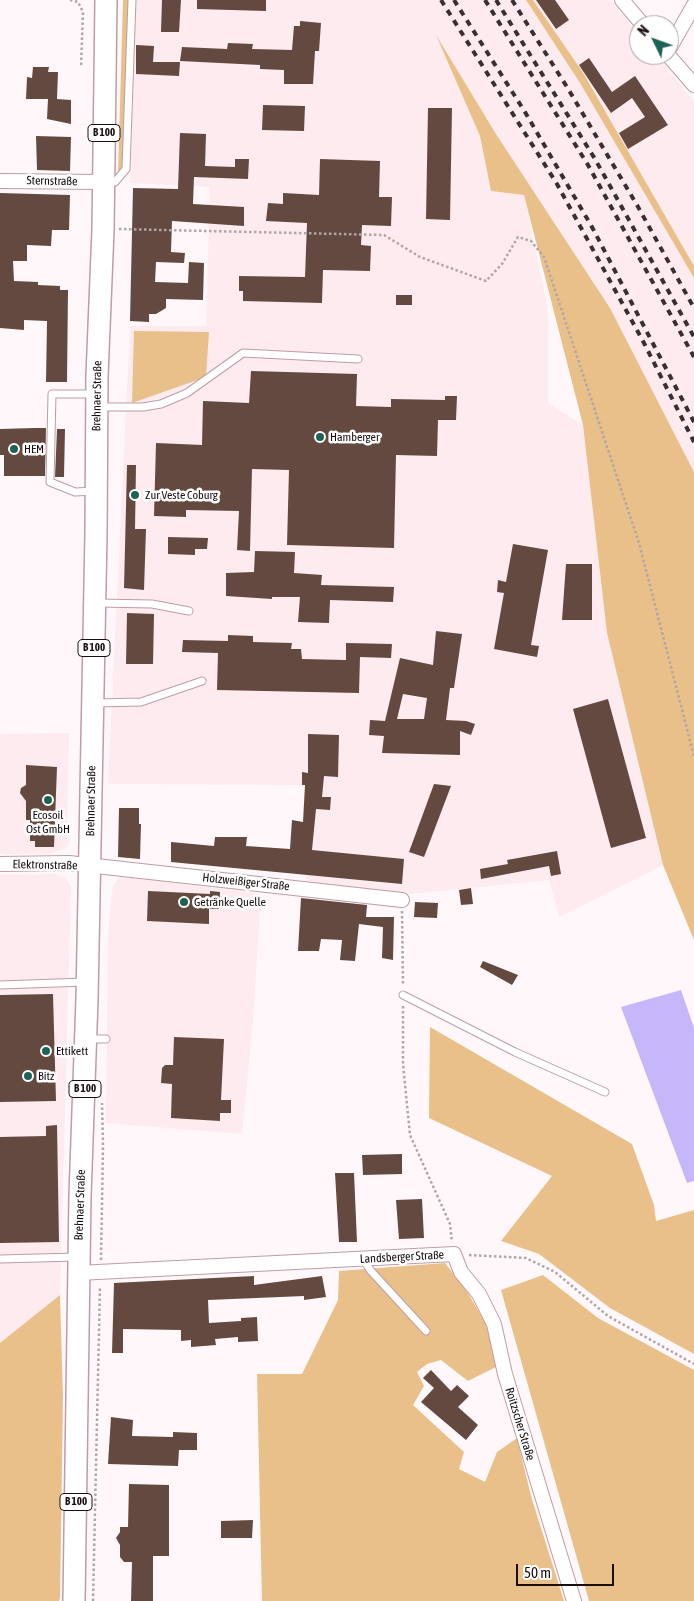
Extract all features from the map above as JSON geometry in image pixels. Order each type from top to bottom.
[{"type":"main road","name":"Brehnaer Straße","points":[[74,1601],[78,1265],[96,1039],[88,982],[95,603],[96,400],[103,230],[106,0]]},
{"type":"street","points":[[622,0],[635,15]]},
{"type":"street","points":[[679,31],[694,5]]},
{"type":"street","points":[[677,65],[694,85]]},
{"type":"street","name":"Sternstraße","points":[[0,181],[103,182]]},
{"type":"street","name":"Elektronstraße","points":[[0,864],[59,863],[90,866]]},
{"type":"street","name":"Holzweißiger Straße","points":[[90,866],[227,885],[402,900]]},
{"type":"street","name":"Landsberger Straße","points":[[78,1265],[100,1273],[454,1254]]},
{"type":"street","name":"Roitzscher Straße","points":[[454,1254],[461,1272],[479,1294],[494,1324],[505,1374],[574,1601]]},
{"type":"lane","points":[[103,182],[114,182],[126,169],[132,0]]},
{"type":"lane","points":[[95,491],[76,492],[50,482],[52,394],[143,407],[160,404],[188,393],[243,353],[358,358]]},
{"type":"lane","points":[[95,603],[152,604],[189,611]]},
{"type":"lane","points":[[93,703],[141,702],[202,682]]},
{"type":"lane","points":[[0,985],[88,982]]},
{"type":"lane","points":[[403,995],[515,1052],[605,1092]]},
{"type":"lane","points":[[0,1259],[78,1265]]},
{"type":"lane","points":[[363,1259],[371,1271],[426,1330]]},
{"type":"path","points":[[70,0],[78,2],[83,12],[81,67]]},
{"type":"path","points":[[103,230],[384,235],[420,257],[486,282],[502,264],[518,237],[531,241],[544,257],[639,543],[694,756]]},
{"type":"path","points":[[402,900],[403,1064],[410,1136],[450,1224],[454,1254]]},
{"type":"path","points":[[93,1601],[103,1146],[102,1095]]},
{"type":"path","name":"Landsberger Straße","points":[[454,1254],[526,1258],[555,1272],[608,1316],[694,1364]]},
{"type":"shaded area","points":[[123,0],[129,0],[124,164],[118,174]]},
{"type":"shaded area","points":[[134,0],[526,0],[580,83],[694,278],[694,472],[610,308],[496,134],[438,39],[480,136],[491,191],[524,195],[548,309],[548,403],[583,425],[607,633],[663,865],[559,917],[549,880],[410,894],[306,882],[306,785],[108,784],[130,326],[206,326],[210,187],[130,183]]},
{"type":"shaded area","points":[[526,0],[533,0],[582,71],[694,266],[694,278],[580,83]]},
{"type":"shaded area","points":[[533,0],[610,0],[629,23],[629,65],[664,65],[694,101],[694,266],[582,71]]},
{"type":"shaded area","points":[[436,35],[496,134],[610,308],[694,472],[694,940],[663,865],[607,633],[583,425],[524,195],[491,191],[480,136]]},
{"type":"shaded area","points":[[134,331],[209,332],[206,377],[132,403]]},
{"type":"shaded area","points":[[69,733],[67,837],[70,842],[66,848],[48,854],[0,854],[0,734]]},
{"type":"shaded area","points":[[56,874],[65,878],[71,887],[60,1295],[0,1343],[0,875]]},
{"type":"shaded area","points":[[121,876],[261,894],[253,1020],[242,1134],[106,1123],[108,932],[113,886]]},
{"type":"shaded area","points":[[681,990],[694,1028],[694,1181],[687,1183],[621,1007]]},
{"type":"shaded area","points":[[430,1027],[632,1144],[654,1205],[656,1221],[694,1210],[694,1354],[610,1308],[539,1254],[501,1241],[552,1176],[429,1118]]},
{"type":"shaded area","points":[[445,1263],[466,1290],[485,1322],[498,1366],[468,1381],[441,1360],[427,1364],[417,1372],[424,1386],[413,1405],[464,1452],[459,1469],[485,1482],[497,1452],[517,1438],[531,1496],[564,1601],[262,1601],[257,1374],[302,1374],[338,1300],[339,1271]]},
{"type":"shaded area","points":[[543,1275],[598,1318],[694,1370],[694,1601],[589,1601],[501,1290]]},
{"type":"shaded area","points":[[60,1295],[63,1397],[60,1598],[59,1601],[0,1601],[0,1343]]},
{"type":"building","points":[[162,0],[181,0],[179,32],[161,32]]},
{"type":"building","points":[[197,0],[266,0],[266,11],[197,9]]},
{"type":"building","points":[[536,0],[555,0],[569,20],[556,29]]},
{"type":"building","points":[[300,21],[321,23],[319,51],[315,51],[313,84],[284,84],[284,70],[260,69],[260,65],[180,61],[182,47],[227,49],[228,43],[253,44],[252,49],[292,50],[294,26],[300,26]]},
{"type":"building","points":[[136,45],[154,46],[153,62],[180,62],[179,76],[136,74]]},
{"type":"building","points":[[589,58],[612,92],[635,76],[668,125],[628,149],[619,133],[645,117],[632,98],[611,113],[579,65]]},
{"type":"building","points":[[33,67],[49,67],[48,72],[58,72],[57,99],[71,100],[71,124],[47,119],[48,99],[26,99],[27,77],[32,78]]},
{"type":"building","points":[[263,105],[305,106],[304,131],[262,130]]},
{"type":"building","points":[[428,108],[452,108],[450,220],[426,219]]},
{"type":"building","points":[[180,133],[206,134],[205,166],[235,167],[235,159],[249,159],[248,179],[194,177],[193,204],[244,207],[244,226],[172,221],[171,252],[185,253],[184,263],[156,262],[155,282],[188,283],[189,262],[204,263],[203,300],[166,299],[166,308],[156,314],[149,314],[149,322],[130,321],[133,188],[178,189]]},
{"type":"building","points":[[36,136],[71,137],[70,171],[37,170]]},
{"type":"building","points":[[320,159],[380,161],[379,197],[392,197],[391,226],[362,225],[361,245],[371,246],[370,271],[323,270],[322,303],[243,301],[243,291],[239,291],[239,276],[305,277],[307,223],[266,221],[268,203],[283,204],[283,193],[319,195]]},
{"type":"building","points":[[0,193],[70,195],[69,230],[52,230],[51,246],[27,245],[27,261],[13,261],[14,281],[38,282],[38,285],[60,286],[60,290],[68,290],[67,382],[46,382],[47,321],[24,320],[24,330],[0,328]]},
{"type":"building","points":[[396,295],[412,295],[412,305],[396,305]]},
{"type":"building","points":[[251,371],[357,374],[356,406],[391,407],[391,399],[445,400],[445,396],[457,396],[456,420],[438,420],[437,456],[396,455],[394,548],[287,545],[289,470],[252,469],[250,551],[237,550],[239,511],[186,510],[186,517],[154,516],[156,443],[202,445],[203,401],[249,403]]},
{"type":"building","points":[[46,428],[45,476],[4,476],[4,455],[0,455],[0,429]]},
{"type":"building","points":[[57,429],[65,429],[64,477],[55,477]]},
{"type":"building","points":[[127,465],[136,465],[135,529],[146,529],[144,590],[124,588]]},
{"type":"building","points":[[168,537],[208,538],[207,549],[195,549],[195,555],[168,554]]},
{"type":"building","points":[[513,544],[548,550],[531,645],[539,646],[537,657],[494,649],[504,593],[497,592],[498,580],[506,582]]},
{"type":"building","points":[[255,551],[295,552],[294,573],[322,575],[321,585],[394,587],[393,602],[330,600],[329,623],[298,622],[300,597],[272,597],[272,599],[226,596],[226,573],[254,572]]},
{"type":"building","points":[[566,564],[592,564],[592,620],[562,620]]},
{"type":"building","points":[[127,613],[154,614],[153,664],[126,664]]},
{"type":"building","points":[[436,631],[462,634],[454,688],[450,688],[446,720],[466,721],[475,724],[471,735],[460,731],[460,755],[382,753],[384,736],[369,735],[370,720],[385,721],[400,658],[433,665]],"holes":[[[403,694],[427,698],[424,719],[397,719]]]},
{"type":"building","points":[[228,635],[253,636],[253,642],[292,643],[291,649],[301,649],[302,659],[346,660],[346,643],[392,644],[391,658],[360,657],[359,693],[217,690],[218,653],[182,652],[183,640],[228,641]]},
{"type":"building","points":[[608,699],[646,838],[611,848],[573,709]]},
{"type":"building","points":[[308,734],[339,735],[338,777],[324,776],[322,797],[331,797],[330,810],[316,809],[312,850],[404,859],[402,884],[171,862],[171,842],[214,846],[215,837],[247,837],[246,846],[290,849],[292,820],[303,822],[305,785],[302,785],[302,772],[308,773]]},
{"type":"building","points":[[26,765],[57,767],[54,847],[35,847],[35,841],[30,841],[30,820],[26,820],[26,801],[20,793],[21,788],[26,785]]},
{"type":"building","points":[[434,784],[451,786],[424,857],[409,852]]},
{"type":"building","points":[[119,808],[139,808],[139,824],[141,824],[140,859],[118,857]]},
{"type":"building","points":[[557,851],[561,874],[551,876],[549,866],[481,879],[480,869],[508,864],[507,860]]},
{"type":"building","points":[[471,888],[473,904],[461,905],[459,890]]},
{"type":"building","name":"Getränke Quelle","points":[[148,891],[210,894],[210,891],[220,892],[219,909],[209,909],[209,924],[147,921]]},
{"type":"building","points":[[301,898],[367,905],[366,917],[394,917],[393,960],[382,958],[383,927],[359,924],[355,961],[340,960],[342,940],[321,939],[319,951],[298,951]]},
{"type":"building","points":[[415,902],[438,903],[437,918],[414,917]]},
{"type":"building","points":[[483,961],[518,975],[512,985],[480,967]]},
{"type":"building","points":[[53,994],[56,1101],[0,1102],[0,995]]},
{"type":"building","points":[[174,1037],[224,1039],[221,1100],[231,1100],[231,1113],[220,1113],[220,1121],[171,1118],[172,1084],[161,1083],[162,1068],[165,1065],[173,1065]]},
{"type":"building","points":[[57,1125],[59,1242],[0,1243],[0,1137],[46,1136],[46,1126]]},
{"type":"building","points":[[402,1154],[402,1174],[363,1175],[362,1155]]},
{"type":"building","points":[[335,1173],[354,1173],[357,1242],[339,1242]]},
{"type":"building","points":[[422,1199],[424,1238],[399,1239],[396,1200]]},
{"type":"building","points":[[254,1276],[254,1285],[322,1276],[326,1297],[304,1300],[304,1296],[208,1300],[209,1323],[241,1321],[241,1318],[257,1317],[258,1341],[238,1342],[238,1337],[215,1339],[216,1345],[191,1347],[191,1340],[181,1341],[181,1330],[123,1329],[123,1353],[112,1353],[114,1283]]},
{"type":"building","points":[[431,1370],[451,1391],[457,1385],[469,1396],[458,1407],[478,1425],[466,1440],[421,1402],[434,1388],[423,1378]]},
{"type":"building","points":[[111,1417],[133,1420],[132,1436],[173,1437],[173,1432],[197,1433],[197,1450],[179,1450],[178,1466],[108,1464]]},
{"type":"building","points":[[129,1484],[169,1485],[169,1556],[153,1556],[153,1601],[131,1601],[132,1562],[124,1562],[120,1557],[120,1545],[116,1538],[120,1532],[120,1527],[128,1527]]},
{"type":"building","points":[[253,1520],[252,1538],[221,1538],[221,1521]]},
{"type":"railway","points":[[441,0],[557,184],[644,343],[694,442]]},
{"type":"railway","points":[[454,0],[525,112],[592,227],[694,422]]},
{"type":"railway","points":[[485,0],[588,165],[694,357]]},
{"type":"railway","points":[[496,0],[595,159],[694,337]]},
{"type":"railway","points":[[512,0],[567,87],[637,205],[694,308]]},
{"type":"place","name":"Hamberger","points":[[320,437]]},
{"type":"place","name":"HEM","points":[[14,449]]},
{"type":"place","name":"Zur Veste Coburg","points":[[135,495]]},
{"type":"place","name":"Ecosoil Ost GmbH","points":[[48,800]]},
{"type":"place","name":"Getränke Quelle","points":[[184,902]]},
{"type":"place","name":"Ettikett","points":[[46,1051]]},
{"type":"place","name":"Bitz","points":[[28,1076]]}]
